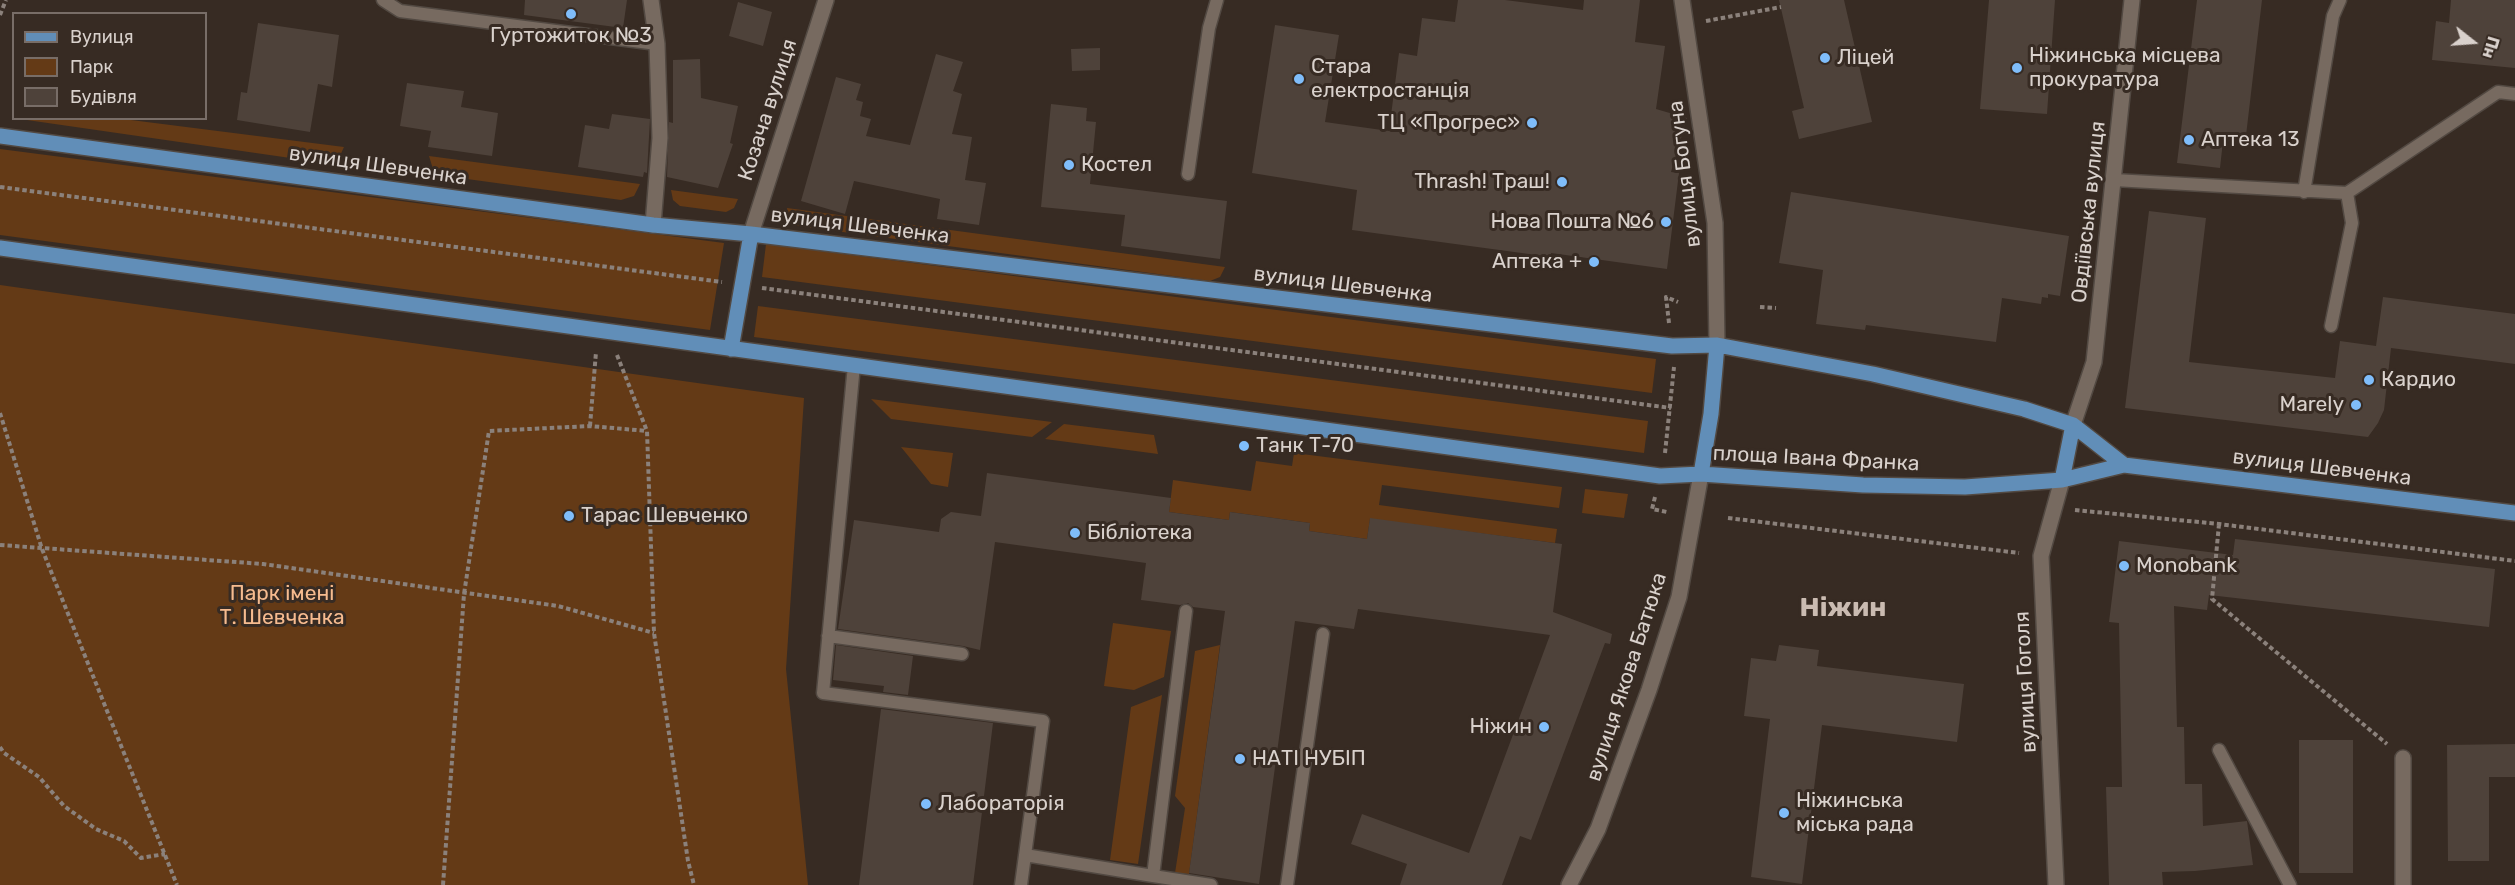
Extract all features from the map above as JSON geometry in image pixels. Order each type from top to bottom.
[{"type":"main road","name":"вулиця Шевченка","points":[[0,136],[653,225],[751,234],[1660,344],[1717,345]]},
{"type":"main road","points":[[731,349],[751,234]]},
{"type":"main road","points":[[0,248],[1648,474],[1701,474]]},
{"type":"main road","points":[[1717,345],[1873,374],[2024,409],[2073,425],[2124,465]]},
{"type":"main road","name":"площа Івана Франка","points":[[1717,345],[1711,414],[1701,474],[1863,485],[1965,487],[2062,480],[2124,465]]},
{"type":"main road","points":[[2062,480],[2073,425]]},
{"type":"main road","name":"вулиця Шевченка","points":[[2124,465],[2515,513]]},
{"type":"street","points":[[651,0],[657,44],[660,138],[653,225]]},
{"type":"street","name":"Козача вулиця","points":[[751,234],[826,0]]},
{"type":"street","name":"вулиця Богуна","points":[[1682,0],[1688,25],[1715,223],[1717,345]]},
{"type":"street","name":"Овдіївська вулиця","points":[[2073,425],[2094,362],[2132,0]]},
{"type":"street","name":"вулиця Якова Батюка","points":[[1569,885],[1598,828],[1649,690],[1679,597],[1701,474]]},
{"type":"street","name":"вулиця Гоголя","points":[[2056,885],[2041,556],[2062,480]]},
{"type":"street","points":[[2403,758],[2403,885]]},
{"type":"lane","points":[[382,0],[400,11],[657,44]]},
{"type":"lane","points":[[1188,174],[1209,28],[1217,0]]},
{"type":"lane","points":[[2304,192],[2333,16],[2340,0]]},
{"type":"lane","points":[[2114,180],[2347,193],[2498,92],[2515,94]]},
{"type":"lane","points":[[2331,326],[2352,223],[2347,193]]},
{"type":"lane","points":[[854,365],[823,693],[1043,721],[1021,885]]},
{"type":"lane","points":[[1153,876],[1186,611]]},
{"type":"lane","points":[[1287,885],[1323,634]]},
{"type":"lane","points":[[828,636],[962,654]]},
{"type":"lane","points":[[2219,750],[2290,885]]},
{"type":"lane","points":[[1025,855],[1211,885]]},
{"type":"path","points":[[0,15],[6,0]]},
{"type":"path","points":[[1688,25],[1781,7]]},
{"type":"path","points":[[0,187],[1671,408]]},
{"type":"path","points":[[1669,324],[1666,297],[1678,302]]},
{"type":"path","points":[[1760,307],[1776,308]]},
{"type":"path","points":[[590,426],[603,332]]},
{"type":"path","points":[[603,332],[647,430],[654,633],[687,861],[694,885]]},
{"type":"path","points":[[1665,453],[1675,366]]},
{"type":"path","points":[[0,413],[42,549],[177,885]]},
{"type":"path","points":[[443,885],[464,594],[489,431],[590,426],[647,430]]},
{"type":"path","points":[[1656,490],[1652,509],[1667,512]]},
{"type":"path","points":[[2056,508],[2219,524],[2515,561]]},
{"type":"path","points":[[1728,518],[2041,556]]},
{"type":"path","points":[[2219,524],[2212,599],[2403,758]]},
{"type":"path","points":[[0,545],[263,564],[558,606],[654,633]]},
{"type":"path","points":[[0,747],[4,753],[39,777],[64,806],[96,829],[124,841],[141,858],[165,854]]},
{"type":"green space","points":[[27,120],[131,120],[344,147],[338,160],[325,163]]},
{"type":"green space","points":[[0,149],[724,243],[710,330],[0,235]]},
{"type":"green space","points":[[429,156],[640,184],[634,196],[621,200],[445,176],[433,169]]},
{"type":"green space","points":[[671,190],[738,199],[734,208],[726,212],[680,206],[673,200]]},
{"type":"green space","points":[[787,208],[1225,267],[1220,277],[1210,281],[798,226],[788,220]]},
{"type":"green space","points":[[766,244],[1656,359],[1652,393],[762,277]]},
{"type":"green space","name":"Парк імені Т. Шевченка","points":[[0,285],[804,398],[786,669],[808,885],[0,885]]},
{"type":"green space","points":[[758,306],[1648,421],[1644,453],[754,337]]},
{"type":"green space","points":[[871,399],[1052,422],[1032,437],[891,419]]},
{"type":"green space","points":[[1064,424],[1154,435],[1158,454],[1045,439]]},
{"type":"green space","points":[[901,447],[953,453],[948,487],[931,484]]},
{"type":"green space","points":[[1294,453],[1562,487],[1559,508],[1382,485],[1379,505],[1557,529],[1555,543],[1370,519],[1367,539],[1309,531],[1310,523],[1230,512],[1229,520],[1169,512],[1173,480],[1251,491],[1256,461],[1292,466]]},
{"type":"green space","points":[[1585,489],[1628,494],[1624,518],[1582,513]]},
{"type":"green space","points":[[1113,623],[1171,631],[1164,677],[1134,690],[1104,686]]},
{"type":"green space","points":[[1220,645],[1189,874],[1175,873],[1185,808],[1175,796],[1195,651]]},
{"type":"green space","points":[[1162,695],[1138,864],[1110,860],[1131,707]]},
{"type":"building","name":"Гуртожиток №3","points":[[525,0],[627,0],[623,28],[524,15]]},
{"type":"building","name":"ТЦ «Прогрес»","points":[[1458,0],[1505,0],[1583,10],[1584,0],[1640,0],[1635,42],[1665,46],[1656,109],[1687,118],[1671,172],[1679,173],[1667,269],[1551,253],[1551,257],[1352,230],[1357,190],[1252,173],[1275,25],[1339,35],[1325,122],[1389,131],[1399,53],[1417,56],[1422,18],[1455,22]]},
{"type":"building","name":"Ліцей","points":[[1779,0],[1844,0],[1872,122],[1799,139],[1792,111],[1804,108]]},
{"type":"building","name":"Ніжинська місцева прокуратура","points":[[1989,0],[2055,0],[2047,114],[1980,109]]},
{"type":"building","points":[[2197,0],[2262,0],[2245,144],[2223,141],[2220,168],[2177,163]]},
{"type":"building","points":[[2451,0],[2515,0],[2515,68],[2432,60],[2436,21],[2449,23]]},
{"type":"building","points":[[738,2],[772,12],[763,46],[729,36]]},
{"type":"building","points":[[258,23],[339,35],[332,87],[318,84],[310,132],[237,120],[241,92],[247,93]]},
{"type":"building","points":[[1100,48],[1100,70],[1072,71],[1071,49]]},
{"type":"building","points":[[936,54],[963,62],[953,91],[962,94],[952,134],[972,137],[965,180],[986,183],[979,225],[937,219],[940,199],[854,181],[845,214],[801,201],[836,77],[861,84],[856,100],[863,102],[860,116],[871,119],[866,136],[910,145]]},
{"type":"building","points":[[700,59],[701,98],[738,106],[730,143],[733,144],[718,188],[667,177],[669,122],[673,123],[673,60]]},
{"type":"building","points":[[407,83],[464,91],[461,107],[498,113],[492,156],[428,147],[431,131],[400,126]]},
{"type":"building","points":[[1051,104],[1087,108],[1086,121],[1096,122],[1090,184],[1227,201],[1220,259],[1121,246],[1125,215],[1041,207]]},
{"type":"building","points":[[612,114],[650,119],[647,173],[644,172],[643,177],[578,167],[585,125],[609,129]]},
{"type":"building","points":[[1791,192],[2069,236],[2060,296],[2048,294],[2048,298],[2042,297],[2041,304],[2002,298],[1996,342],[1866,325],[1865,330],[1816,324],[1823,270],[1779,263]]},
{"type":"building","points":[[2149,211],[2206,218],[2189,362],[2335,378],[2340,341],[2376,346],[2383,297],[2515,314],[2515,364],[2391,348],[2384,410],[2368,437],[2125,408]]},
{"type":"building","points":[[987,473],[1171,498],[1169,512],[1229,520],[1230,512],[1310,523],[1309,531],[1367,539],[1370,518],[1562,544],[1553,612],[1612,634],[1610,644],[1605,643],[1531,840],[1520,836],[1502,885],[1400,885],[1407,864],[1351,844],[1362,814],[1469,853],[1550,635],[1358,609],[1354,629],[1295,621],[1259,884],[1189,873],[1225,611],[1193,607],[1188,603],[1180,605],[1141,600],[1146,563],[995,542],[980,650],[838,629],[854,520],[939,532],[941,519],[951,512],[981,516]]},
{"type":"building","points":[[2235,539],[2495,569],[2489,627],[2209,595],[2207,610],[2174,606],[2177,727],[2184,727],[2185,784],[2202,784],[2203,826],[2247,821],[2253,865],[2162,872],[2163,885],[2109,885],[2106,787],[2122,787],[2119,623],[2109,622],[2119,541],[2233,555]]},
{"type":"building","points":[[836,645],[913,656],[908,695],[883,692],[884,686],[833,680]]},
{"type":"building","name":"Ніжинська міська рада","points":[[1779,645],[1819,650],[1817,666],[1964,684],[1957,742],[1822,725],[1802,884],[1751,877],[1770,719],[1744,716],[1751,658],[1776,661]]},
{"type":"building","name":"Лабораторія","points":[[881,709],[993,723],[973,885],[859,885]]},
{"type":"building","points":[[2299,740],[2353,740],[2353,873],[2299,873]]},
{"type":"building","points":[[2515,744],[2515,777],[2489,777],[2489,861],[2448,861],[2447,745]]},
{"type":"place","name":"Гуртожиток №3","points":[[571,14]]},
{"type":"place","name":"Ліцей","points":[[1825,58]]},
{"type":"place","name":"Ніжинська місцева прокуратура","points":[[2017,68]]},
{"type":"place","name":"Cтара електростанція","points":[[1299,79]]},
{"type":"place","name":"ТЦ «Прогрес»","points":[[1532,123]]},
{"type":"place","name":"Аптека 13","points":[[2189,140]]},
{"type":"place","name":"Костел","points":[[1069,165]]},
{"type":"place","name":"Thrash! Траш!","points":[[1562,182]]},
{"type":"place","name":"Нова Пошта №6","points":[[1666,222]]},
{"type":"place","name":"Аптека +","points":[[1594,262]]},
{"type":"place","name":"Кардио","points":[[2369,380]]},
{"type":"place","name":"Marely","points":[[2356,405]]},
{"type":"place","name":"Танк Т-70","points":[[1244,446]]},
{"type":"place","name":"Тарас Шевченко","points":[[569,516]]},
{"type":"place","name":"Бібліотека","points":[[1075,533]]},
{"type":"place","name":"Monobank","points":[[2124,566]]},
{"type":"place","name":"Ніжин","points":[[1544,727]]},
{"type":"place","name":"НАТІ НУБІП","points":[[1240,759]]},
{"type":"place","name":"Лабораторія","points":[[926,804]]},
{"type":"place","name":"Ніжинська міська рада","points":[[1784,813]]},
{"type":"district","name":"Ніжин","points":[[1843,608]]}]
